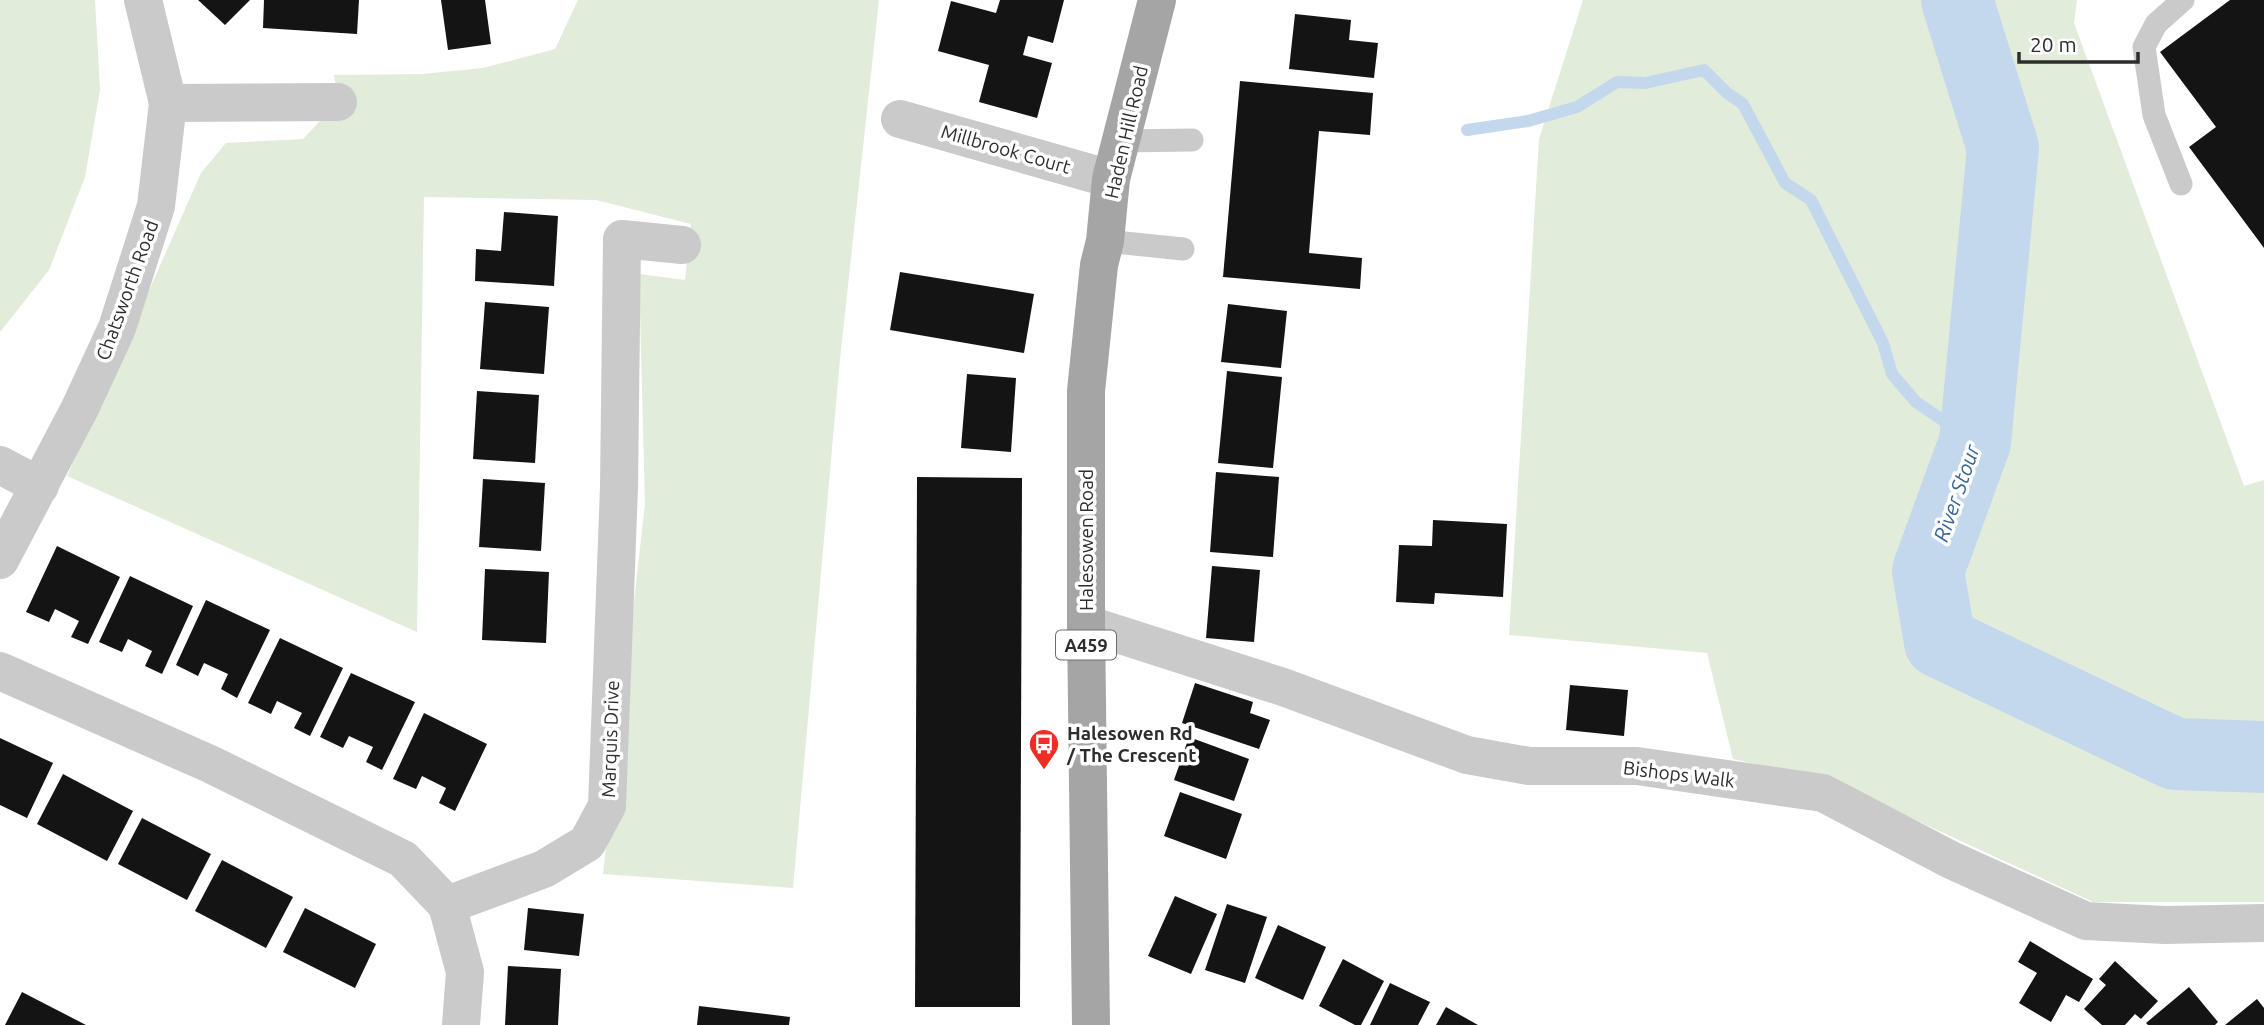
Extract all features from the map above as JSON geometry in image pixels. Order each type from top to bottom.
[{"type":"main road","name":"Haden Hill Road","points":[[1102,253],[1111,179],[1157,0]]},
{"type":"main road","name":"Halesowen Road","points":[[1092,1025],[1086,624],[1086,391],[1102,253]]},
{"type":"street","name":"Chatsworth Road","points":[[0,560],[80,408],[117,328],[156,206],[168,103],[143,0]]},
{"type":"street","points":[[168,103],[338,102]]},
{"type":"street","name":"Millbrook Court","points":[[900,119],[1111,179]]},
{"type":"street","name":"Marquis Drive","points":[[447,905],[544,869],[576,850],[587,843],[607,806],[619,487],[622,239],[682,245]]},
{"type":"street","points":[[0,465],[40,486]]},
{"type":"street","name":"Bishops Walk","points":[[1086,624],[1283,687],[1467,755],[1529,766],[1637,766],[1823,793],[1951,860],[2086,921],[2165,925],[2264,923]]},
{"type":"street","points":[[0,671],[210,764],[403,859],[447,905],[465,972],[461,1025]]},
{"type":"lane","points":[[2180,184],[2154,115],[2144,47],[2156,24],[2183,0]]},
{"type":"lane","points":[[1121,141],[1192,140]]},
{"type":"lane","points":[[1102,253],[1183,249]]},
{"type":"green space","points":[[0,0],[95,0],[100,90],[85,177],[49,270],[0,332]]},
{"type":"green space","points":[[578,0],[879,0],[840,359],[793,888],[603,874],[645,504],[639,274],[685,280],[691,224],[596,200],[424,197],[417,632],[67,476],[201,173],[226,143],[303,139],[338,102],[334,75],[422,74],[483,68],[555,49]]},
{"type":"green space","points":[[1583,0],[2077,0],[2074,23],[2244,486],[2264,480],[2264,902],[2093,902],[1831,781],[1733,759],[1707,653],[1509,635],[1539,139]]},
{"type":"building","points":[[198,0],[250,0],[225,25]]},
{"type":"building","points":[[264,0],[359,0],[357,34],[263,28]]},
{"type":"building","points":[[441,0],[485,0],[491,44],[448,50]]},
{"type":"building","points":[[1000,0],[1064,0],[1053,43],[1028,36],[1023,55],[1052,63],[1037,118],[979,102],[989,65],[938,51],[951,1],[996,13]]},
{"type":"building","points":[[2230,0],[2264,0],[2264,248],[2189,147],[2216,127],[2160,52]]},
{"type":"building","points":[[1295,14],[1351,20],[1349,40],[1378,43],[1374,78],[1289,69]]},
{"type":"building","points":[[1240,81],[1373,93],[1370,135],[1319,131],[1309,253],[1362,258],[1360,289],[1223,277]]},
{"type":"building","points":[[504,212],[558,216],[554,286],[475,281],[476,249],[501,251]]},
{"type":"building","points":[[900,272],[1034,294],[1024,353],[890,330]]},
{"type":"building","points":[[485,302],[549,307],[544,374],[480,369]]},
{"type":"building","points":[[1228,304],[1287,311],[1281,368],[1221,362]]},
{"type":"building","points":[[1227,371],[1282,377],[1273,468],[1218,463]]},
{"type":"building","points":[[967,374],[1016,378],[1011,452],[961,448]]},
{"type":"building","points":[[477,391],[539,395],[535,463],[473,459]]},
{"type":"building","points":[[1216,472],[1279,477],[1273,557],[1210,552]]},
{"type":"building","points":[[917,477],[1022,478],[1020,1007],[915,1007]]},
{"type":"building","points":[[483,479],[545,483],[541,551],[479,547]]},
{"type":"building","points":[[1433,520],[1507,524],[1503,597],[1435,593],[1434,604],[1396,602],[1399,545],[1432,546]]},
{"type":"building","points":[[57,546],[120,577],[88,644],[71,637],[79,621],[55,609],[49,622],[26,612]]},
{"type":"building","points":[[1212,566],[1260,570],[1254,642],[1206,638]]},
{"type":"building","points":[[485,569],[549,572],[546,643],[482,640]]},
{"type":"building","points":[[130,576],[193,606],[162,674],[145,666],[152,651],[128,639],[122,652],[99,642]]},
{"type":"building","points":[[206,600],[270,630],[237,698],[221,689],[228,674],[204,663],[198,676],[176,665]]},
{"type":"building","points":[[280,638],[343,668],[310,736],[294,728],[302,713],[277,701],[271,714],[248,703]]},
{"type":"building","points":[[351,673],[415,702],[382,770],[366,762],[373,747],[349,736],[343,748],[320,737]]},
{"type":"building","points":[[1195,683],[1253,702],[1250,713],[1270,720],[1259,749],[1182,723]]},
{"type":"building","points":[[1570,685],[1628,690],[1624,736],[1566,730]]},
{"type":"building","points":[[424,713],[487,744],[455,811],[439,803],[446,788],[422,776],[416,789],[393,779]]},
{"type":"building","points":[[1189,737],[1249,759],[1234,801],[1174,780]]},
{"type":"building","points":[[0,738],[53,763],[27,818],[0,805]]},
{"type":"building","points":[[63,774],[133,811],[107,861],[37,824]]},
{"type":"building","points":[[1180,792],[1242,814],[1226,859],[1164,836]]},
{"type":"building","points":[[142,818],[211,854],[187,900],[118,864]]},
{"type":"building","points":[[222,860],[293,897],[266,948],[195,911]]},
{"type":"building","points":[[1175,896],[1217,914],[1191,974],[1148,956]]},
{"type":"building","points":[[1227,904],[1267,917],[1245,983],[1205,970]]},
{"type":"building","points":[[305,908],[376,944],[355,988],[283,952]]},
{"type":"building","points":[[528,908],[584,914],[579,956],[524,950]]},
{"type":"building","points":[[1278,925],[1326,947],[1303,1000],[1255,978]]},
{"type":"building","points":[[2030,941],[2093,979],[2079,1002],[2066,995],[2051,1022],[2019,1003],[2037,973],[2018,962]]},
{"type":"building","points":[[1343,959],[1384,981],[1361,1025],[1355,1025],[1319,1006]]},
{"type":"building","points":[[2115,961],[2158,1001],[2141,1019],[2135,1014],[2125,1025],[2102,1025],[2084,1009],[2106,985],[2099,979]]},
{"type":"building","points":[[508,966],[561,969],[558,1025],[505,1025]]},
{"type":"building","points":[[1390,983],[1430,1002],[1418,1025],[1370,1025]]},
{"type":"building","points":[[2189,987],[2218,1022],[2215,1025],[2146,1023]]},
{"type":"building","points":[[22,992],[86,1025],[5,1025]]},
{"type":"building","points":[[2257,999],[2264,1008],[2264,1025],[2225,1025]]},
{"type":"building","points":[[699,1006],[790,1017],[789,1025],[697,1025]]},
{"type":"building","points":[[1446,1007],[1478,1025],[1436,1025]]},
{"type":"waterway","name":"River Stour","points":[[1957,0],[2003,148],[1975,442],[1928,571],[1940,642],[2175,754],[2264,757]]},
{"type":"waterway","points":[[1467,130],[1528,121],[1577,107],[1617,82],[1645,83],[1704,70],[1727,93],[1743,104],[1785,183],[1811,200],[1883,343],[1892,374],[1916,402],[1975,442]]},
{"type":"place","name":"Halesowen Rd / The Crescent","points":[[1044,771]]}]
